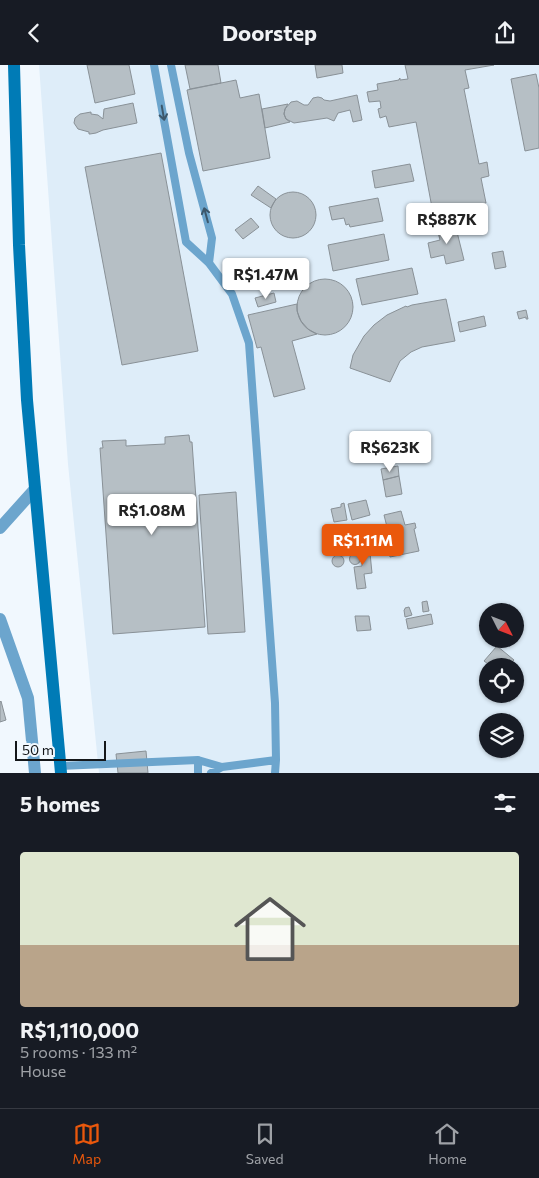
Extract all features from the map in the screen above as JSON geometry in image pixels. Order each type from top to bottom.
[{"type":"main road","points":[[14,65],[19,245],[26,390],[61,769]]},
{"type":"street","points":[[0,529],[35,489]]},
{"type":"street","points":[[0,619],[28,698],[35,773]]},
{"type":"lane","points":[[154,65],[186,242],[209,263],[232,294],[249,343],[276,703],[275,773]]},
{"type":"lane","points":[[171,65],[189,153],[212,238],[209,263]]},
{"type":"lane","points":[[61,769],[198,761],[222,767],[276,760]]},
{"type":"lane","points":[[198,761],[198,773]]},
{"type":"lane","points":[[212,773],[222,767]]},
{"type":"shaded area","points":[[39,65],[539,65],[539,773],[99,773],[68,464]]},
{"type":"building","points":[[87,65],[129,65],[135,94],[95,103]]},
{"type":"building","points":[[185,65],[218,65],[221,83],[190,89]]},
{"type":"building","points":[[315,65],[342,65],[343,73],[317,78]]},
{"type":"building","points":[[405,65],[494,65],[465,70],[469,88],[464,89],[479,164],[487,162],[489,176],[481,178],[486,203],[433,213],[416,122],[389,127],[386,116],[380,118],[378,109],[381,108],[380,101],[369,102],[367,92],[378,90],[377,84],[399,80],[400,78],[400,80],[408,79]]},
{"type":"building","points":[[536,74],[539,88],[539,148],[525,151],[511,79]]},
{"type":"building","points":[[236,80],[240,98],[259,94],[270,158],[203,171],[187,90]]},
{"type":"building","points":[[357,95],[362,120],[353,122],[350,110],[338,113],[334,121],[327,118],[294,123],[286,119],[284,114],[285,109],[291,102],[297,101],[308,105],[313,98],[318,97],[330,101]]},
{"type":"building","points":[[133,103],[137,123],[89,134],[89,132],[78,129],[74,123],[75,118],[80,114],[91,112],[91,114],[98,115],[103,119],[104,109]]},
{"type":"building","points":[[288,104],[284,114],[290,122],[265,128],[262,109]]},
{"type":"building","points":[[161,153],[198,351],[122,365],[85,167]]},
{"type":"building","points":[[410,164],[414,181],[375,188],[372,171]]},
{"type":"building","points":[[258,186],[276,199],[271,208],[251,195]]},
{"type":"building","points":[[288,192],[298,192],[312,202],[316,215],[312,228],[306,234],[298,238],[288,238],[274,228],[270,220],[270,210],[280,196]]},
{"type":"building","points":[[378,198],[383,221],[350,227],[349,224],[346,225],[344,218],[332,220],[329,207]]},
{"type":"building","points":[[251,218],[259,227],[243,239],[235,230]]},
{"type":"building","points":[[455,224],[464,260],[446,264],[444,255],[431,258],[428,243],[440,240],[437,228]]},
{"type":"building","points":[[384,234],[389,260],[333,271],[328,245]]},
{"type":"building","points":[[503,251],[506,267],[495,269],[492,253]]},
{"type":"building","points":[[412,268],[418,294],[362,305],[356,279]]},
{"type":"building","points":[[325,279],[336,281],[345,287],[351,296],[353,307],[351,318],[345,327],[336,333],[325,335],[314,333],[305,327],[299,318],[297,307],[299,296],[305,287],[314,281]]},
{"type":"building","points":[[274,293],[276,302],[258,307],[255,298]]},
{"type":"building","points":[[446,299],[455,341],[422,347],[411,352],[400,361],[390,382],[350,368],[353,355],[364,336],[387,315],[406,306]]},
{"type":"building","points":[[297,304],[297,311],[301,321],[308,329],[317,334],[292,341],[305,389],[274,397],[261,347],[257,348],[248,315]]},
{"type":"building","points":[[526,310],[528,319],[526,317],[519,319],[517,312]]},
{"type":"building","points":[[484,316],[486,326],[460,332],[458,322]]},
{"type":"building","points":[[189,435],[190,442],[192,442],[205,627],[113,634],[100,448],[103,448],[102,441],[126,440],[126,446],[165,444],[165,437]]},
{"type":"building","points":[[398,466],[399,476],[383,480],[381,469]]},
{"type":"building","points":[[399,476],[402,494],[386,497],[383,480]]},
{"type":"building","points":[[236,492],[245,632],[208,634],[199,495]]},
{"type":"building","points":[[366,500],[370,515],[352,520],[348,504]]},
{"type":"building","points":[[344,503],[347,520],[334,522],[331,509],[341,507],[341,504]]},
{"type":"building","points":[[401,511],[405,525],[415,523],[416,528],[414,529],[419,551],[390,557],[385,535],[378,537],[377,534],[375,535],[374,530],[387,527],[384,515]]},
{"type":"building","points":[[351,525],[354,553],[350,555],[337,555],[334,527]]},
{"type":"building","points":[[369,543],[372,573],[364,574],[366,588],[357,589],[354,567],[362,566],[360,544]]},
{"type":"building","points":[[355,553],[361,559],[355,565],[349,559]]},
{"type":"building","points":[[338,555],[344,561],[338,567],[332,561]]},
{"type":"building","points":[[427,601],[429,611],[423,612],[422,602]]},
{"type":"building","points":[[409,607],[412,615],[405,617],[404,610]]},
{"type":"building","points":[[431,614],[433,624],[408,629],[406,619]]},
{"type":"building","points":[[355,616],[369,616],[371,630],[357,631]]},
{"type":"building","points":[[495,648],[499,648],[512,658],[487,658]]},
{"type":"building","points":[[0,702],[6,720],[0,722]]},
{"type":"building","points":[[146,751],[148,773],[118,773],[116,754]]}]
